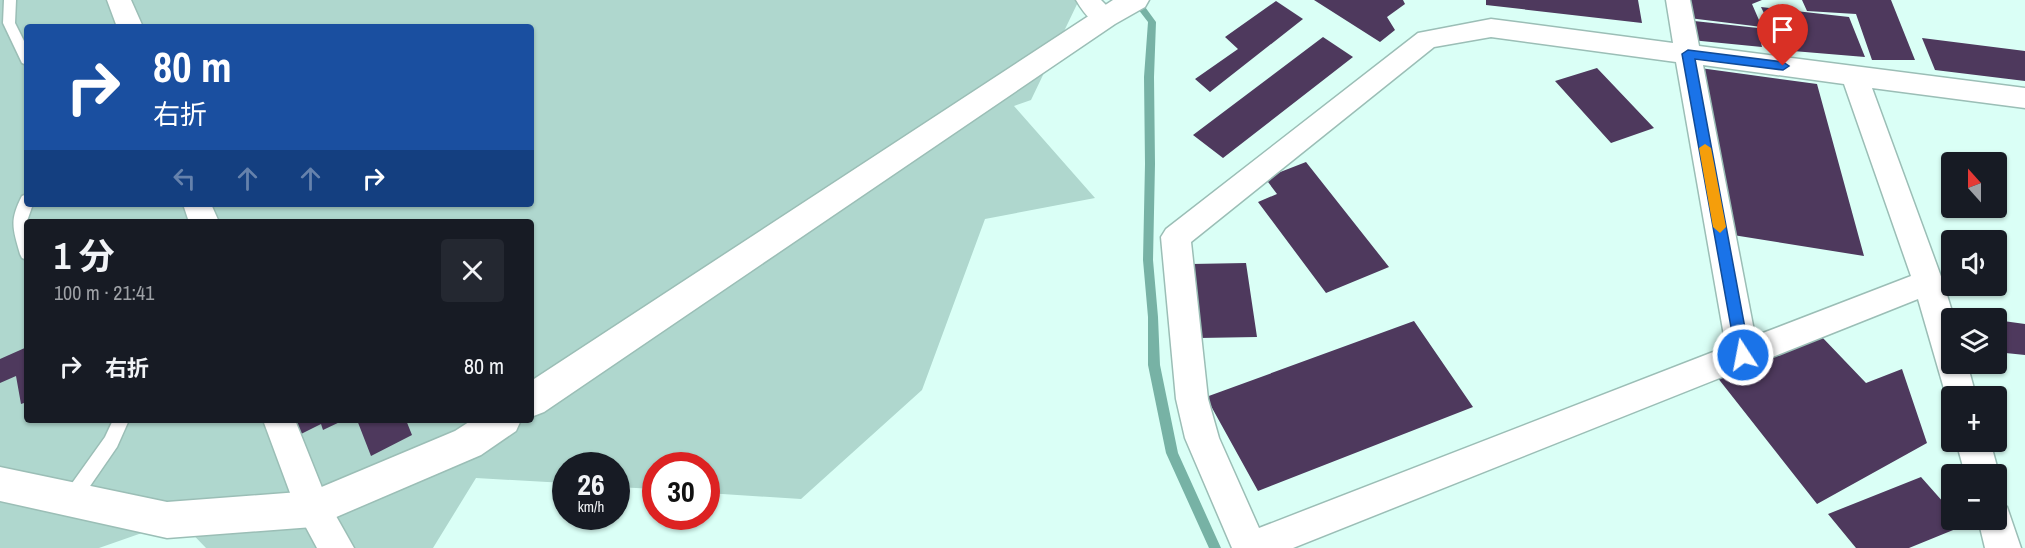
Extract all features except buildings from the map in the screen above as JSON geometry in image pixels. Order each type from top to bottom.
[{"type":"street","points":[[119,0],[129,24]]},
{"type":"street","points":[[534,399],[1096,8],[1135,0]]},
{"type":"street","points":[[1678,0],[1743,355]]},
{"type":"street","points":[[1928,282],[1250,548],[1202,438],[1192,399],[1176,237],[1427,39],[1491,28],[2025,98]]},
{"type":"street","points":[[1854,75],[1928,282],[1957,386]]},
{"type":"street","points":[[280,423],[313,509],[336,548]]},
{"type":"street","points":[[0,484],[167,520],[313,509],[468,444],[499,423]]},
{"type":"street","points":[[1998,530],[2003,548]]},
{"type":"lane","points":[[10,0],[9,23],[24,54]]},
{"type":"lane","points":[[24,243],[19,224],[25,207]]},
{"type":"lane","points":[[71,499],[111,442],[120,423]]},
{"type":"shaded area","points":[[0,0],[1079,0],[1031,100],[1014,106],[1095,198],[985,219],[922,390],[801,499],[720,494],[720,452],[642,452],[642,488],[630,488],[630,452],[552,452],[552,482],[476,478],[433,548],[206,548],[179,520],[99,548],[0,548]]},
{"type":"waterway","points":[[1135,0],[1152,22],[1149,77],[1148,260],[1154,365],[1172,453],[1215,548]]},
{"type":"slow traffic","points":[[1705,148],[1720,227]]},
{"type":"route","points":[[1743,355],[1688,54],[1783,66]]}]
